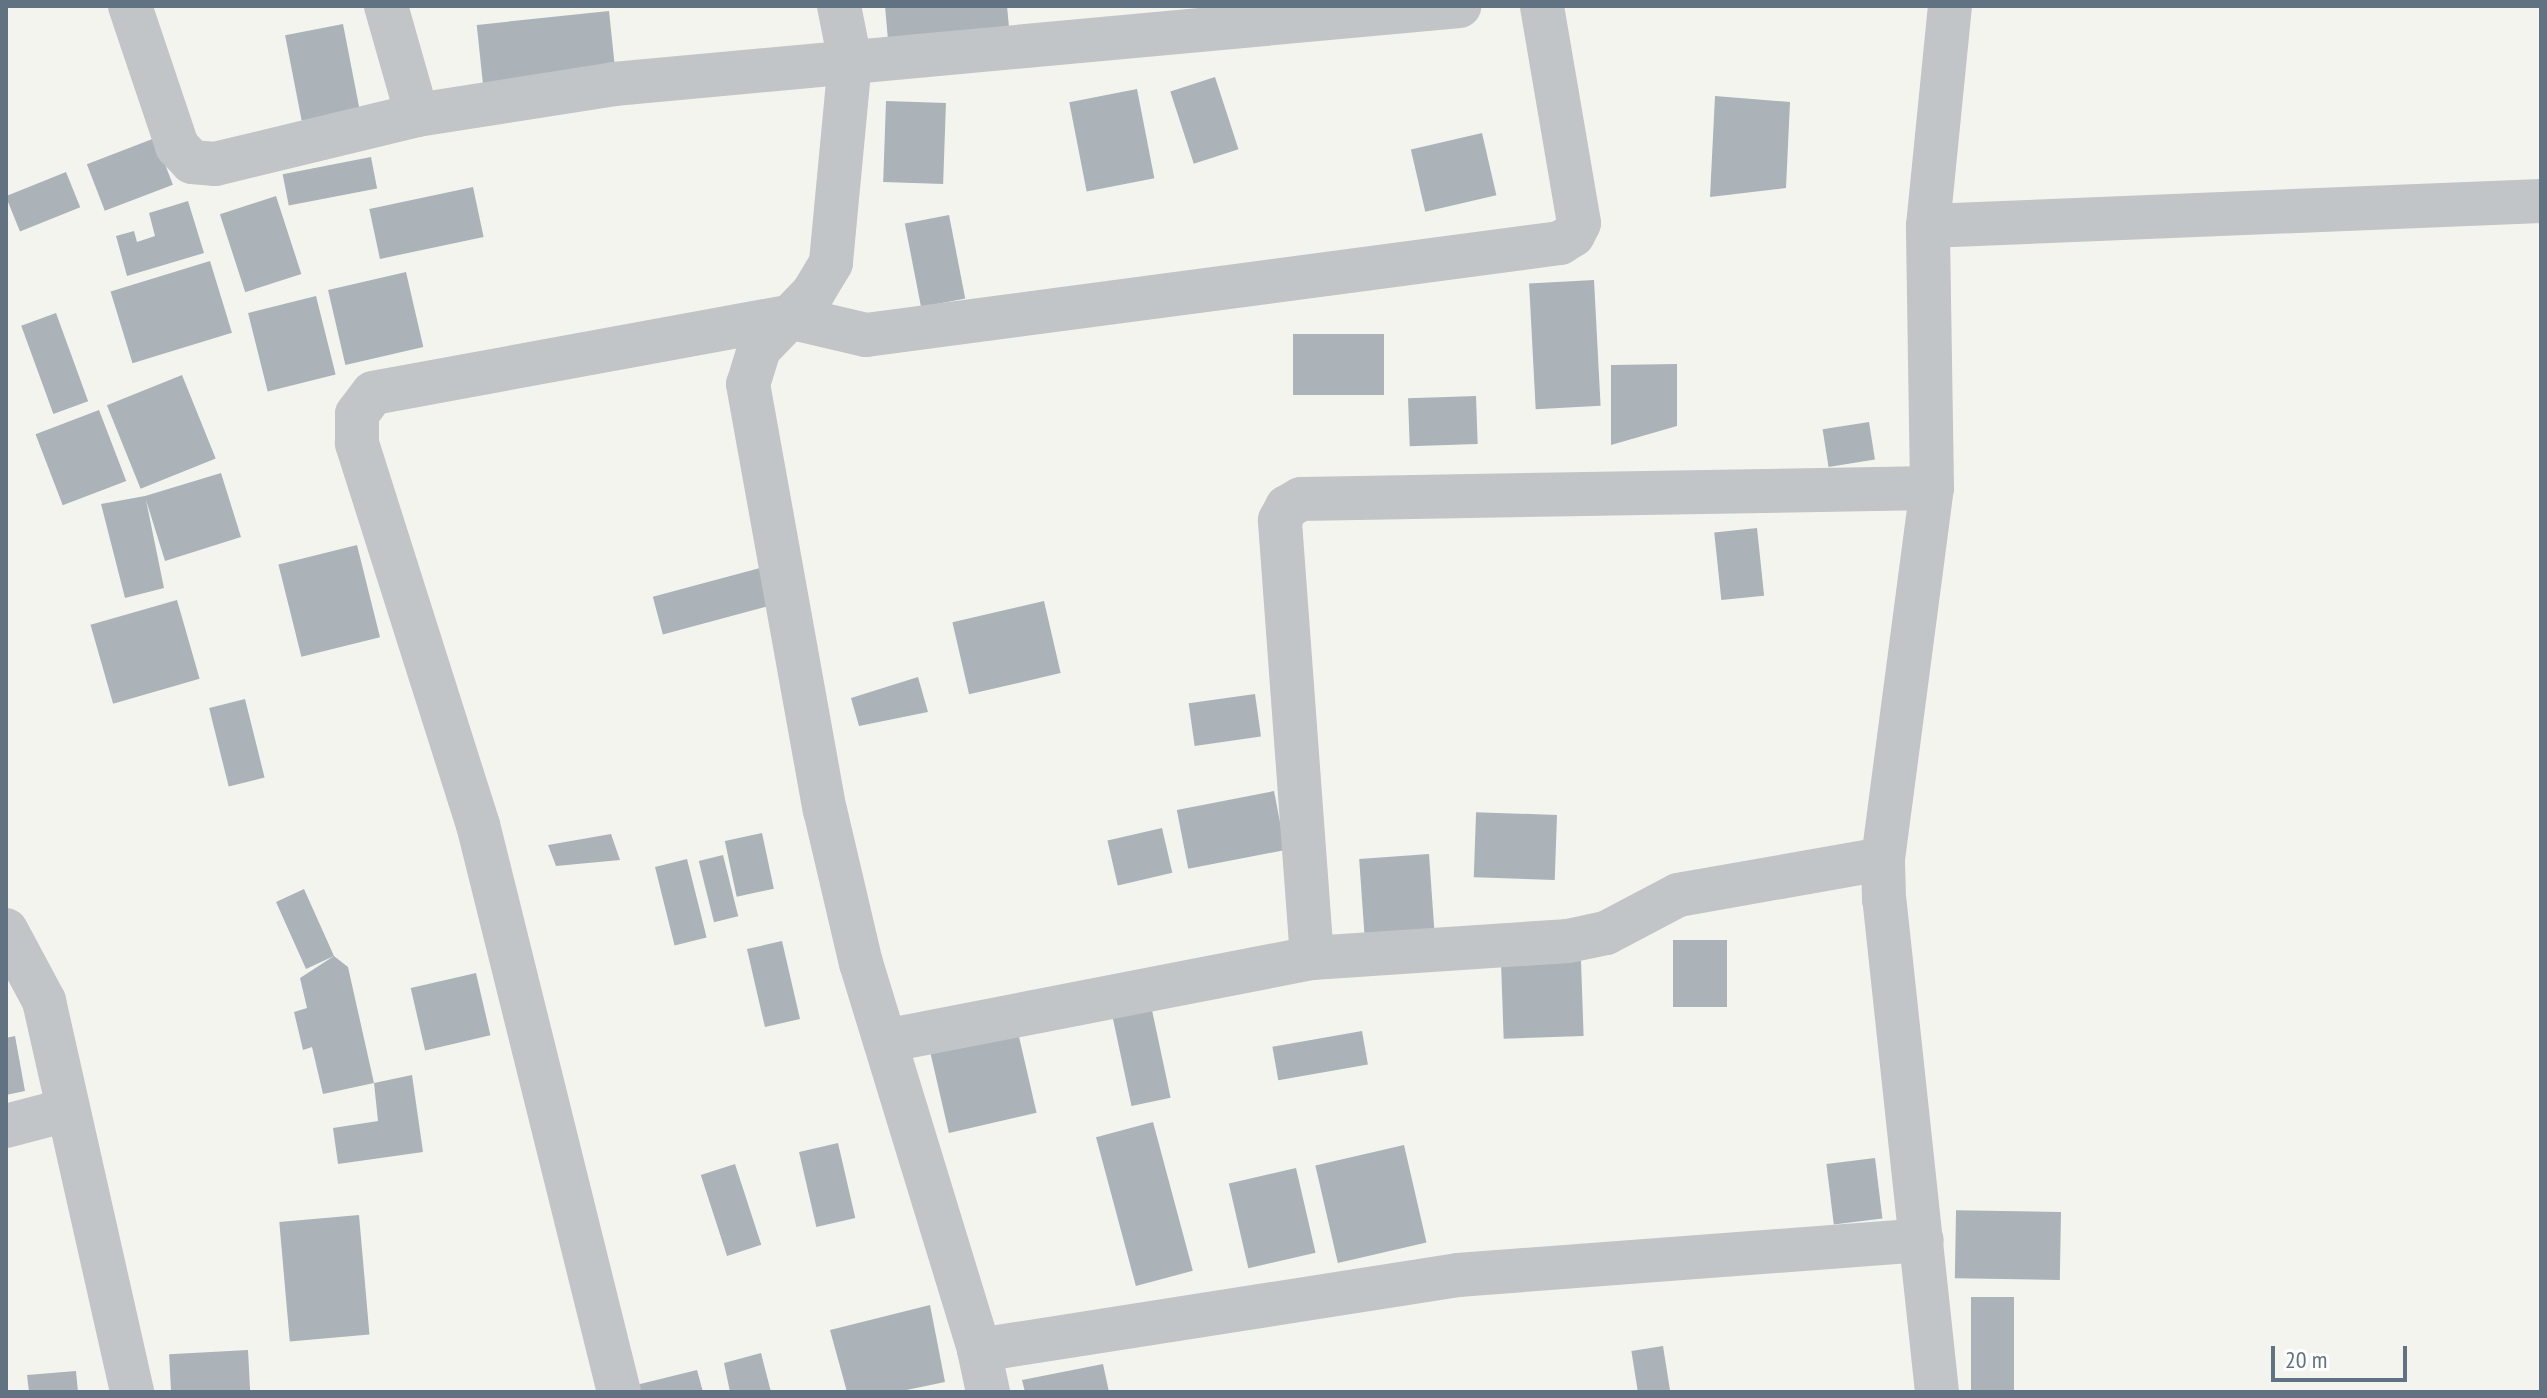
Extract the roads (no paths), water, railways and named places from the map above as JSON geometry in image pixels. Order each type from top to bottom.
[{"type":"street","points":[[130,6],[177,146],[192,162],[215,164],[417,115],[614,84],[1459,6]]},
{"type":"street","points":[[386,6],[417,115]]},
{"type":"street","points":[[839,6],[850,61],[831,263],[813,293],[759,349],[748,384],[825,810],[861,963],[979,1350],[988,1392]]},
{"type":"street","points":[[619,1392],[478,825],[357,443],[357,414],[373,393],[789,317],[866,335],[1560,243],[1573,235],[1579,223],[1542,6]]},
{"type":"street","points":[[1937,1392],[1884,900],[1883,859],[1932,488],[1928,226],[1950,6]]},
{"type":"street","points":[[1928,226],[2541,201]]},
{"type":"street","points":[[831,263],[866,335]]},
{"type":"street","points":[[1312,958],[1280,520],[1287,507],[1301,499],[1932,488]]},
{"type":"street","points":[[885,1041],[1312,958],[1568,941],[1606,933],[1678,895],[1883,859]]},
{"type":"street","points":[[6,930],[44,1001],[132,1392]]},
{"type":"street","points":[[6,1126],[67,1110]]},
{"type":"street","points":[[979,1350],[1458,1275],[1922,1240]]}]
